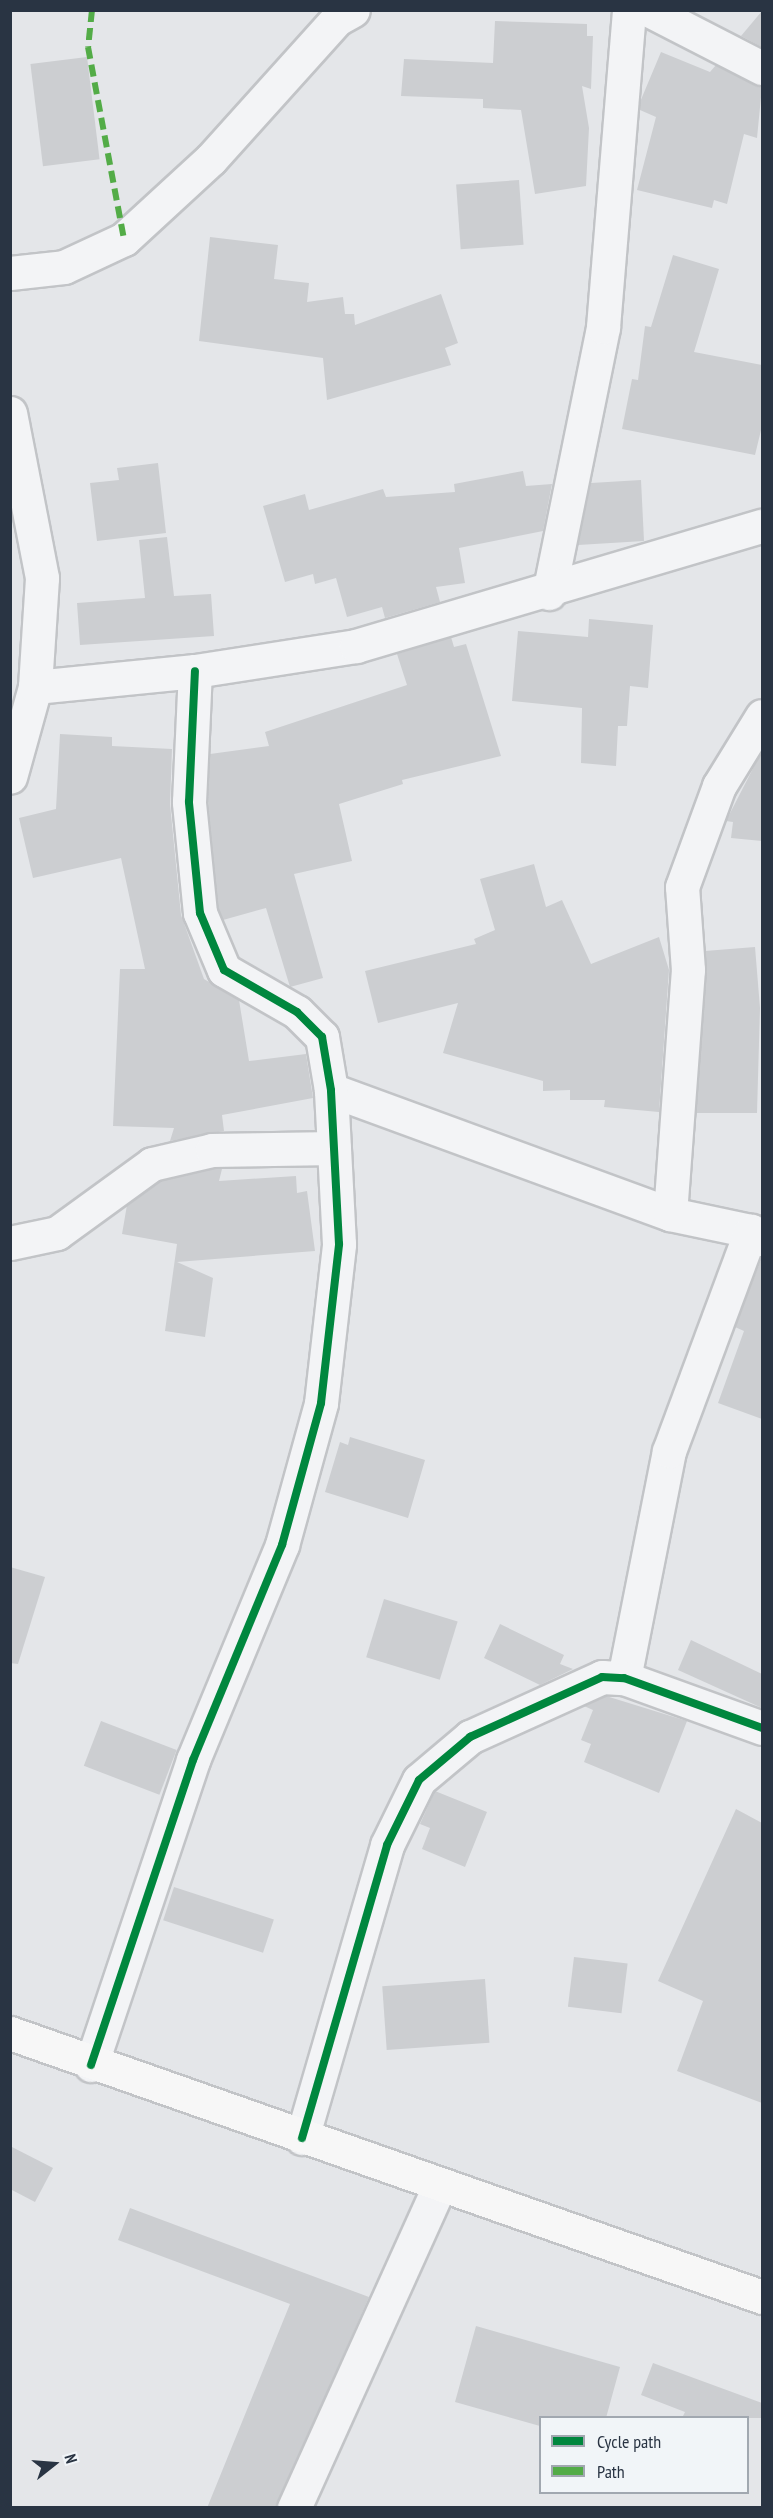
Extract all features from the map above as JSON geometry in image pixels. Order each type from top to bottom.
[{"type":"main road","points":[[10,2033],[91,2065],[762,2296]]},
{"type":"street","points":[[10,273],[64,267],[124,239],[211,159],[336,19],[353,10]]},
{"type":"street","points":[[549,593],[603,327],[629,10]]},
{"type":"street","points":[[649,10],[762,68]]},
{"type":"street","points":[[10,413],[42,578],[35,687],[10,777]]},
{"type":"street","points":[[35,687],[195,671],[356,646],[549,593],[762,526]]},
{"type":"street","points":[[91,2065],[193,1760],[282,1545],[321,1403],[339,1244],[331,1090],[322,1037],[312,1024],[224,970],[200,913],[189,802],[195,671]]},
{"type":"street","points":[[670,1214],[688,970],[682,887],[719,786],[762,716]]},
{"type":"street","points":[[331,1090],[670,1214],[757,1235],[669,1451],[624,1678]]},
{"type":"street","points":[[10,1243],[57,1233],[152,1164],[212,1150],[334,1148]]},
{"type":"street","points":[[302,2138],[387,1845],[419,1780],[470,1737],[521,1710],[602,1677],[624,1678],[762,1728]]},
{"type":"street","points":[[294,2508],[440,2184]]},
{"type":"building","points":[[762,11],[762,47],[741,36]]},
{"type":"building","points":[[495,21],[587,24],[587,36],[593,36],[591,89],[582,86],[589,128],[586,186],[535,194],[521,110],[483,108],[483,99],[401,96],[404,59],[493,63]]},
{"type":"building","points":[[661,52],[710,72],[716,65],[762,87],[757,138],[744,134],[727,204],[714,200],[712,208],[637,190],[656,117],[640,110],[640,102]]},
{"type":"building","points":[[87,57],[100,159],[43,166],[30,64]]},
{"type":"building","points":[[519,180],[524,245],[461,249],[456,184]]},
{"type":"building","points":[[210,237],[278,245],[274,279],[309,283],[307,302],[343,297],[345,314],[354,314],[355,325],[441,294],[458,343],[445,348],[451,365],[327,400],[323,358],[199,341]]},
{"type":"building","points":[[673,255],[719,269],[694,352],[762,365],[762,426],[755,455],[622,429],[632,379],[638,380],[645,326],[651,327]]},
{"type":"building","points":[[158,463],[166,533],[97,541],[90,483],[119,480],[117,468]]},
{"type":"building","points":[[523,471],[526,486],[552,484],[543,531],[459,548],[465,583],[436,587],[440,602],[385,618],[382,607],[347,617],[336,578],[315,584],[313,574],[285,582],[263,506],[305,494],[309,510],[383,489],[386,497],[455,492],[454,484]]},
{"type":"building","points":[[641,480],[644,541],[578,545],[591,483]]},
{"type":"building","points":[[167,537],[174,596],[211,594],[214,636],[80,645],[77,603],[145,598],[139,540]]},
{"type":"building","points":[[589,619],[653,625],[648,688],[630,686],[627,726],[618,726],[616,766],[581,763],[582,708],[512,701],[518,631],[588,637]]},
{"type":"building","points":[[451,637],[454,647],[466,644],[501,756],[402,780],[403,784],[339,804],[352,861],[294,874],[323,978],[290,987],[266,908],[223,920],[218,908],[208,801],[210,754],[269,746],[265,732],[407,685],[397,654]]},
{"type":"building","points":[[60,734],[112,737],[112,746],[172,749],[170,804],[181,915],[204,979],[239,1000],[249,1061],[306,1054],[313,1098],[222,1115],[224,1131],[170,1141],[174,1128],[113,1126],[120,969],[145,969],[121,858],[33,878],[19,818],[56,809]]},
{"type":"building","points":[[762,751],[762,841],[731,838],[733,822],[726,821]]},
{"type":"building","points":[[534,864],[546,907],[562,900],[591,964],[659,937],[669,970],[659,1112],[604,1107],[605,1100],[570,1100],[570,1090],[543,1091],[543,1081],[443,1053],[458,1003],[378,1023],[365,971],[476,944],[474,939],[495,930],[480,879]]},
{"type":"building","points":[[755,947],[760,1008],[757,1113],[696,1113],[705,951]]},
{"type":"building","points":[[222,1169],[219,1181],[296,1176],[297,1193],[307,1191],[315,1251],[177,1262],[213,1278],[205,1337],[165,1331],[177,1244],[122,1234],[127,1205],[160,1181]]},
{"type":"building","points":[[762,1257],[762,1419],[718,1403],[744,1331],[735,1327]]},
{"type":"building","points":[[350,1437],[425,1460],[408,1518],[325,1492],[340,1442],[348,1445]]},
{"type":"building","points":[[10,1567],[45,1577],[18,1664],[10,1663]]},
{"type":"building","points":[[384,1599],[458,1622],[440,1680],[366,1657]]},
{"type":"building","points":[[500,1624],[564,1655],[560,1664],[573,1669],[540,1685],[484,1658]]},
{"type":"building","points":[[691,1640],[762,1674],[762,1708],[678,1670]]},
{"type":"building","points":[[606,1696],[687,1721],[659,1793],[584,1762],[591,1744],[581,1740],[593,1710],[584,1706]]},
{"type":"building","points":[[101,1721],[177,1750],[159,1795],[84,1766]]},
{"type":"building","points":[[435,1791],[487,1812],[465,1867],[422,1849],[430,1828],[420,1824]]},
{"type":"building","points":[[736,1809],[762,1823],[762,2103],[677,2071],[703,2001],[658,1981]]},
{"type":"building","points":[[174,1887],[274,1919],[263,1953],[163,1920]]},
{"type":"building","points":[[574,1957],[628,1964],[622,2013],[568,2007]]},
{"type":"building","points":[[485,1979],[489,2043],[387,2050],[382,1986]]},
{"type":"building","points":[[10,2146],[53,2168],[35,2202],[10,2189]]},
{"type":"building","points":[[130,2208],[369,2297],[276,2508],[207,2508],[290,2304],[118,2240]]},
{"type":"building","points":[[476,2326],[620,2367],[607,2416],[539,2416],[539,2426],[455,2402]]},
{"type":"building","points":[[653,2363],[762,2403],[762,2418],[683,2416],[685,2412],[641,2395]]},
{"type":"marked path","points":[[92,10],[88,47],[124,239]]},
{"type":"cycle path","points":[[91,2065],[193,1760],[282,1545],[321,1403],[339,1244],[331,1090],[322,1037],[297,1012],[224,970],[200,913],[189,802],[195,671]]},
{"type":"cycle path","points":[[302,2138],[387,1845],[419,1780],[470,1737],[602,1677],[624,1678],[762,1728]]}]
